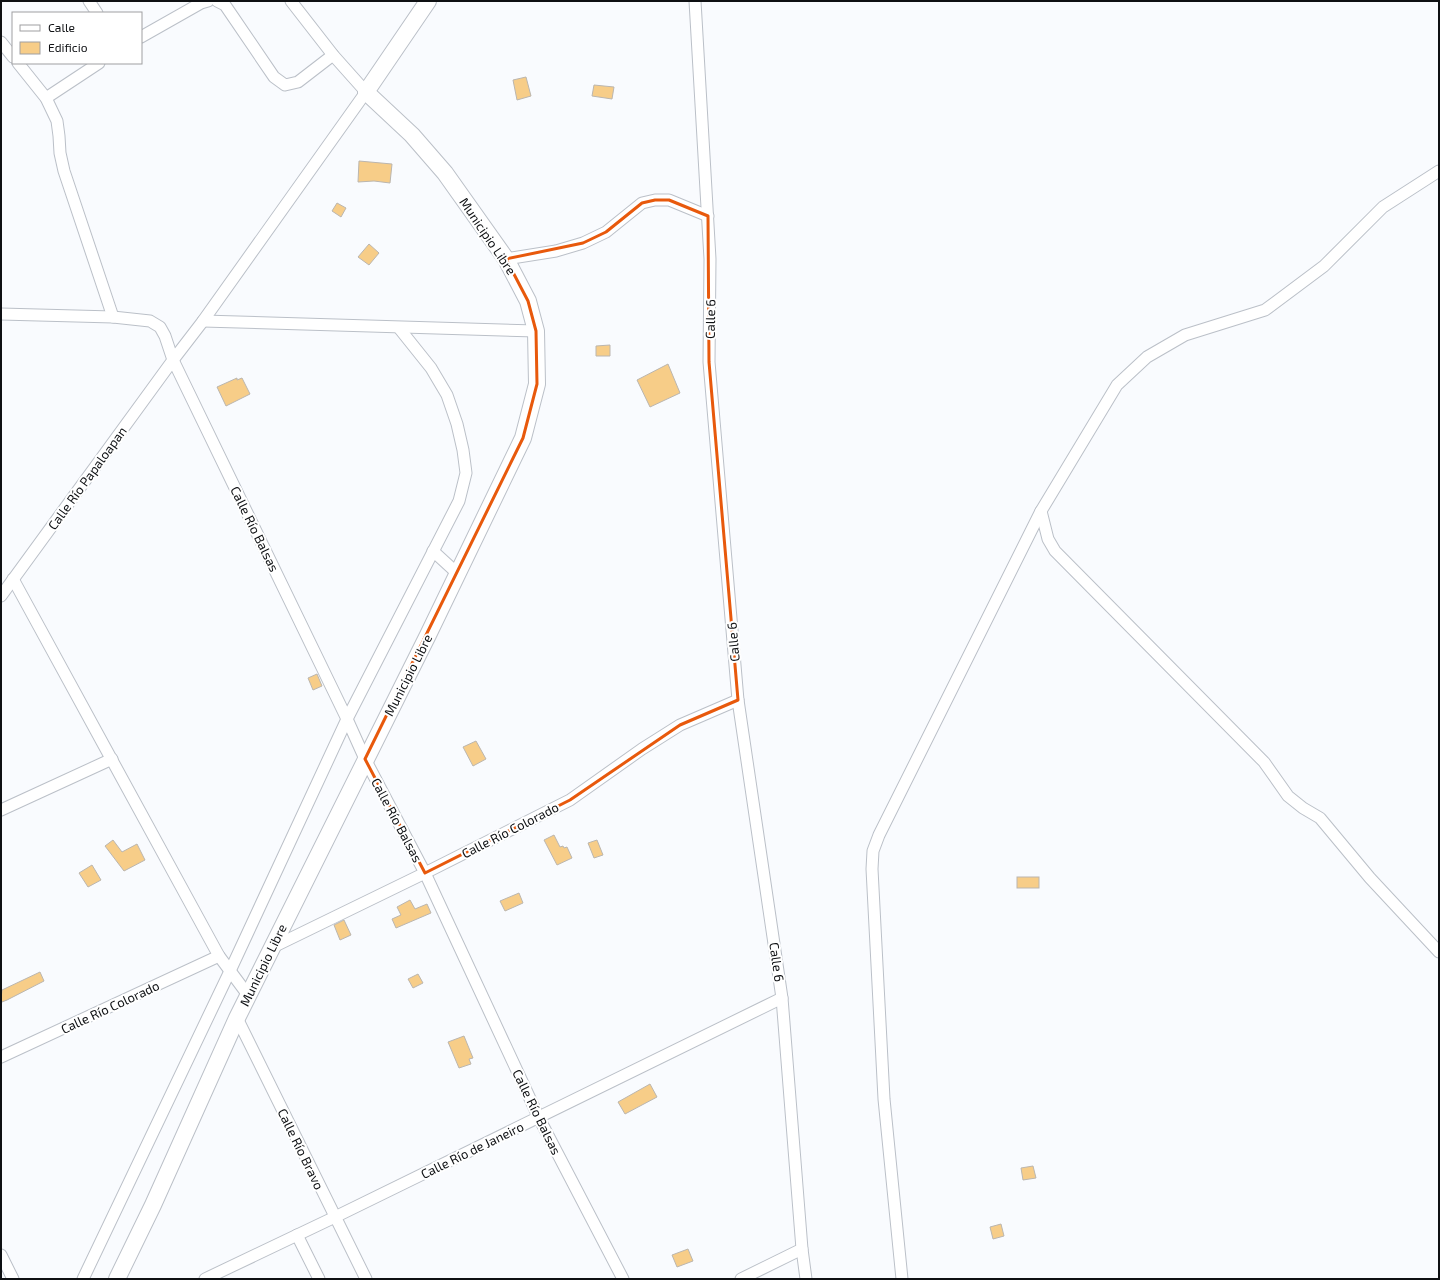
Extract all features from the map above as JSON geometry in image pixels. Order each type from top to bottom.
[{"type":"street","points":[[89,1],[96,12]]},
{"type":"street","points":[[142,36],[201,3],[208,1]]},
{"type":"street","points":[[217,1],[225,5],[274,78],[285,85],[298,82],[333,56]]},
{"type":"street","points":[[292,1],[333,56],[366,92],[428,1]]},
{"type":"street","name":"Calle 6","points":[[695,1],[710,259],[709,362],[738,700],[782,998],[802,1249],[806,1279]]},
{"type":"street","points":[[1,42],[12,56]]},
{"type":"street","points":[[19,64],[46,98],[57,120],[60,153],[64,171],[113,317]]},
{"type":"street","points":[[46,98],[97,64]]},
{"type":"street","name":"Municipio Libre","points":[[117,1279],[153,1205],[248,995],[458,574],[523,438],[537,384],[536,331],[528,301],[506,259],[445,173],[412,134],[366,92]]},
{"type":"street","name":"Calle Río Papaloapan","points":[[1,596],[173,360],[203,322],[366,92]]},
{"type":"street","points":[[902,1279],[884,1098],[872,869],[873,852],[879,835],[1041,511],[1117,384],[1147,357],[1185,336],[1265,310],[1324,266],[1383,207],[1439,171]]},
{"type":"street","points":[[506,259],[556,251],[583,243],[606,232],[642,203],[655,200],[669,200],[708,216]]},
{"type":"street","name":"Calle Río Balsas","points":[[1,314],[113,317],[150,321],[160,327],[165,336],[173,360],[365,759],[425,873],[539,1118],[623,1279]]},
{"type":"street","points":[[203,322],[536,331]]},
{"type":"street","points":[[83,1279],[230,971],[347,719],[459,501],[466,473],[463,450],[457,424],[447,395],[431,368],[399,328]]},
{"type":"street","points":[[1041,511],[1048,539],[1055,551],[1264,762],[1288,796],[1303,808],[1320,818],[1370,878],[1439,952]]},
{"type":"street","points":[[433,551],[458,574]]},
{"type":"street","points":[[13,579],[219,956],[248,995]]},
{"type":"street","name":"Calle Río Colorado","points":[[273,946],[425,873],[570,800],[642,749],[680,726],[738,700]]},
{"type":"street","points":[[1,810],[112,759]]},
{"type":"street","name":"Calle Río Colorado","points":[[1,1057],[219,956]]},
{"type":"street","name":"Calle Río de Janeiro","points":[[205,1279],[539,1118],[782,998]]},
{"type":"street","name":"Calle Río Bravo","points":[[237,1018],[366,1279]]},
{"type":"street","points":[[297,1235],[319,1279]]},
{"type":"street","points":[[741,1279],[802,1249]]},
{"type":"street","points":[[1,1255],[13,1279]]},
{"type":"highlighted area","points":[[655,200],[669,200],[708,216],[709,362],[738,700],[680,725],[570,800],[425,873],[365,759],[523,438],[537,384],[536,331],[528,301],[506,259],[583,243],[606,232],[642,203]]},
{"type":"building","points":[[526,77],[531,96],[517,100],[513,80]]},
{"type":"building","points":[[594,85],[614,87],[612,99],[592,96]]},
{"type":"building","points":[[359,161],[392,164],[390,183],[374,181],[358,182]]},
{"type":"building","points":[[337,203],[346,208],[341,217],[332,211]]},
{"type":"building","points":[[369,244],[379,253],[369,265],[358,257]]},
{"type":"building","points":[[610,345],[610,356],[596,356],[596,346]]},
{"type":"building","points":[[668,364],[680,393],[650,407],[637,380]]},
{"type":"building","points":[[237,378],[237,380],[242,378],[250,394],[226,406],[217,387]]},
{"type":"building","points":[[317,674],[322,686],[313,690],[308,678]]},
{"type":"building","points":[[476,741],[486,759],[473,766],[463,747]]},
{"type":"building","points":[[554,835],[560,847],[567,847],[572,858],[557,865],[544,840]]},
{"type":"building","points":[[113,840],[122,852],[137,844],[145,860],[124,871],[105,846]]},
{"type":"building","points":[[597,840],[603,855],[594,858],[588,843]]},
{"type":"building","points":[[92,865],[101,880],[88,887],[79,873]]},
{"type":"building","points":[[1017,877],[1039,877],[1039,888],[1017,888]]},
{"type":"building","points":[[519,893],[523,903],[505,911],[500,901]]},
{"type":"building","points":[[410,900],[415,909],[427,904],[431,913],[396,928],[392,919],[401,915],[397,907]]},
{"type":"building","points":[[344,920],[351,935],[340,940],[334,925]]},
{"type":"building","points":[[40,972],[44,981],[2,1002],[2,990]]},
{"type":"building","points":[[418,974],[423,983],[413,988],[408,979]]},
{"type":"building","points":[[464,1036],[473,1058],[469,1059],[471,1064],[459,1068],[448,1042]]},
{"type":"building","points":[[650,1084],[657,1097],[625,1114],[618,1102]]},
{"type":"building","points":[[1033,1166],[1036,1178],[1023,1180],[1021,1168]]},
{"type":"building","points":[[1001,1224],[1004,1236],[993,1239],[990,1227]]},
{"type":"building","points":[[688,1249],[693,1261],[677,1267],[672,1255]]}]
